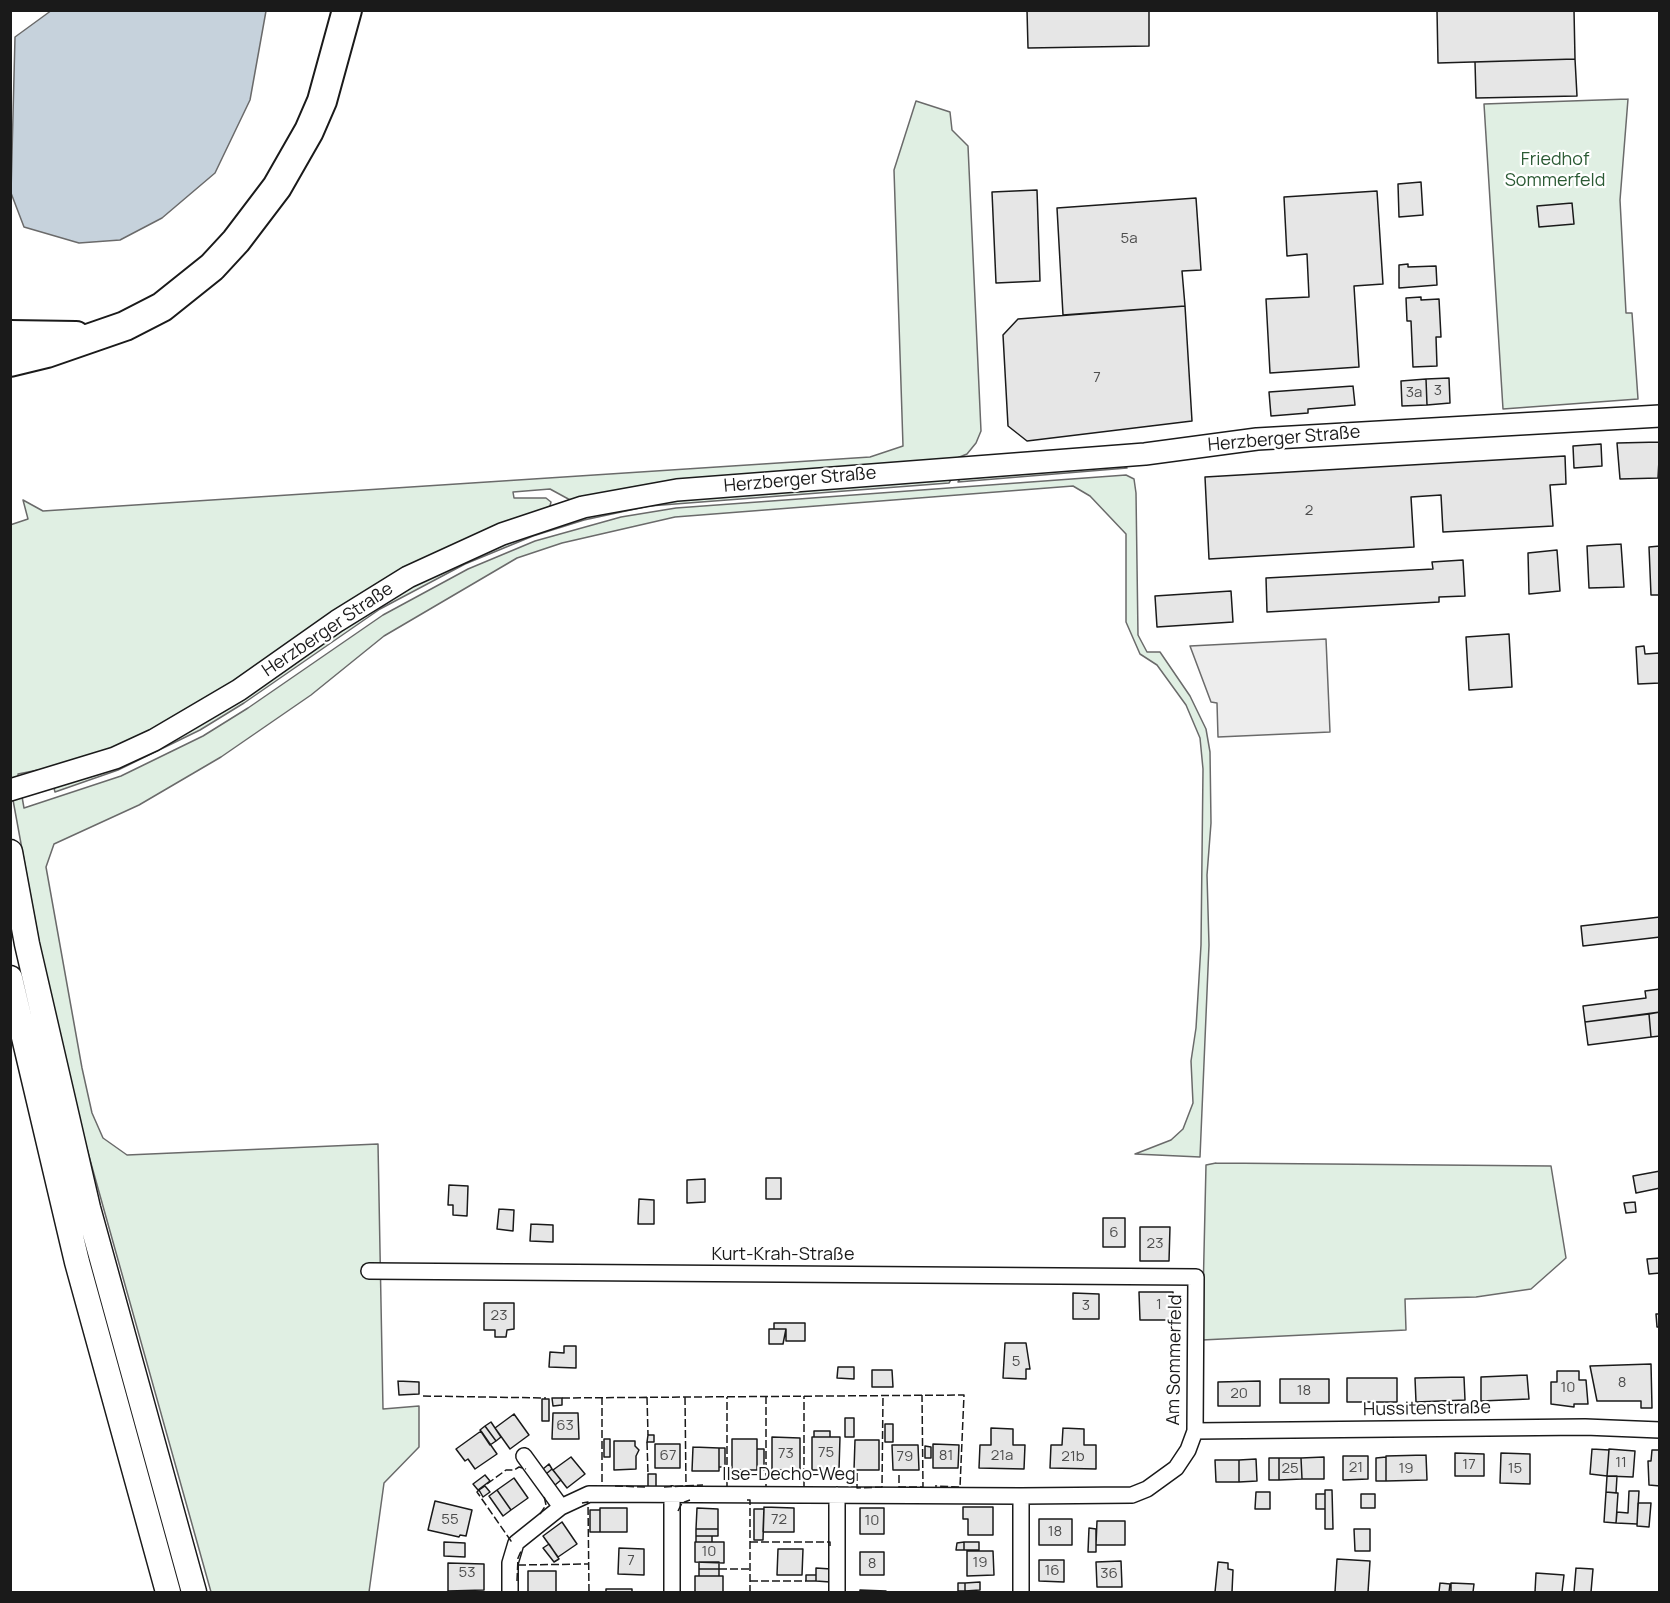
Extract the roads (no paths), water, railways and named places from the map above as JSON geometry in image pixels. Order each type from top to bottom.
[{"type":"highway","points":[[10,362],[47,353],[124,326],[162,307],[204,274],[236,241],[276,187],[309,131],[322,101],[344,14]]},
{"type":"highway","points":[[10,335],[87,338]]},
{"type":"main road","name":"Herzberger Straße","points":[[10,790],[114,758],[196,717],[408,577],[502,534],[583,507],[677,490],[1145,454],[1257,439],[1659,416]]},
{"type":"main road","points":[[10,852],[27,944],[88,1208],[194,1593]]},
{"type":"main road","points":[[10,978],[77,1262],[168,1593]]},
{"type":"street","name":"Kurt-Krah-Straße","points":[[369,1271],[1196,1277]]},
{"type":"street","name":"Am Sommerfeld","points":[[1021,1496],[1132,1495],[1147,1489],[1176,1468],[1188,1450],[1195,1431],[1196,1277]]},
{"type":"street","name":"Hussitenstraße","points":[[1195,1431],[1585,1427],[1659,1430]]},
{"type":"street","points":[[524,1456],[561,1507]]},
{"type":"street","name":"Ilse-Decho-Weg","points":[[510,1593],[510,1563],[516,1543],[561,1507],[589,1494],[1021,1496]]},
{"type":"street","points":[[672,1494],[672,1593]]},
{"type":"street","points":[[837,1495],[837,1593]]},
{"type":"street","points":[[1021,1496],[1021,1593]]},
{"type":"park label","name":"Friedhof Sommerfeld","points":[[1555,170]]}]
